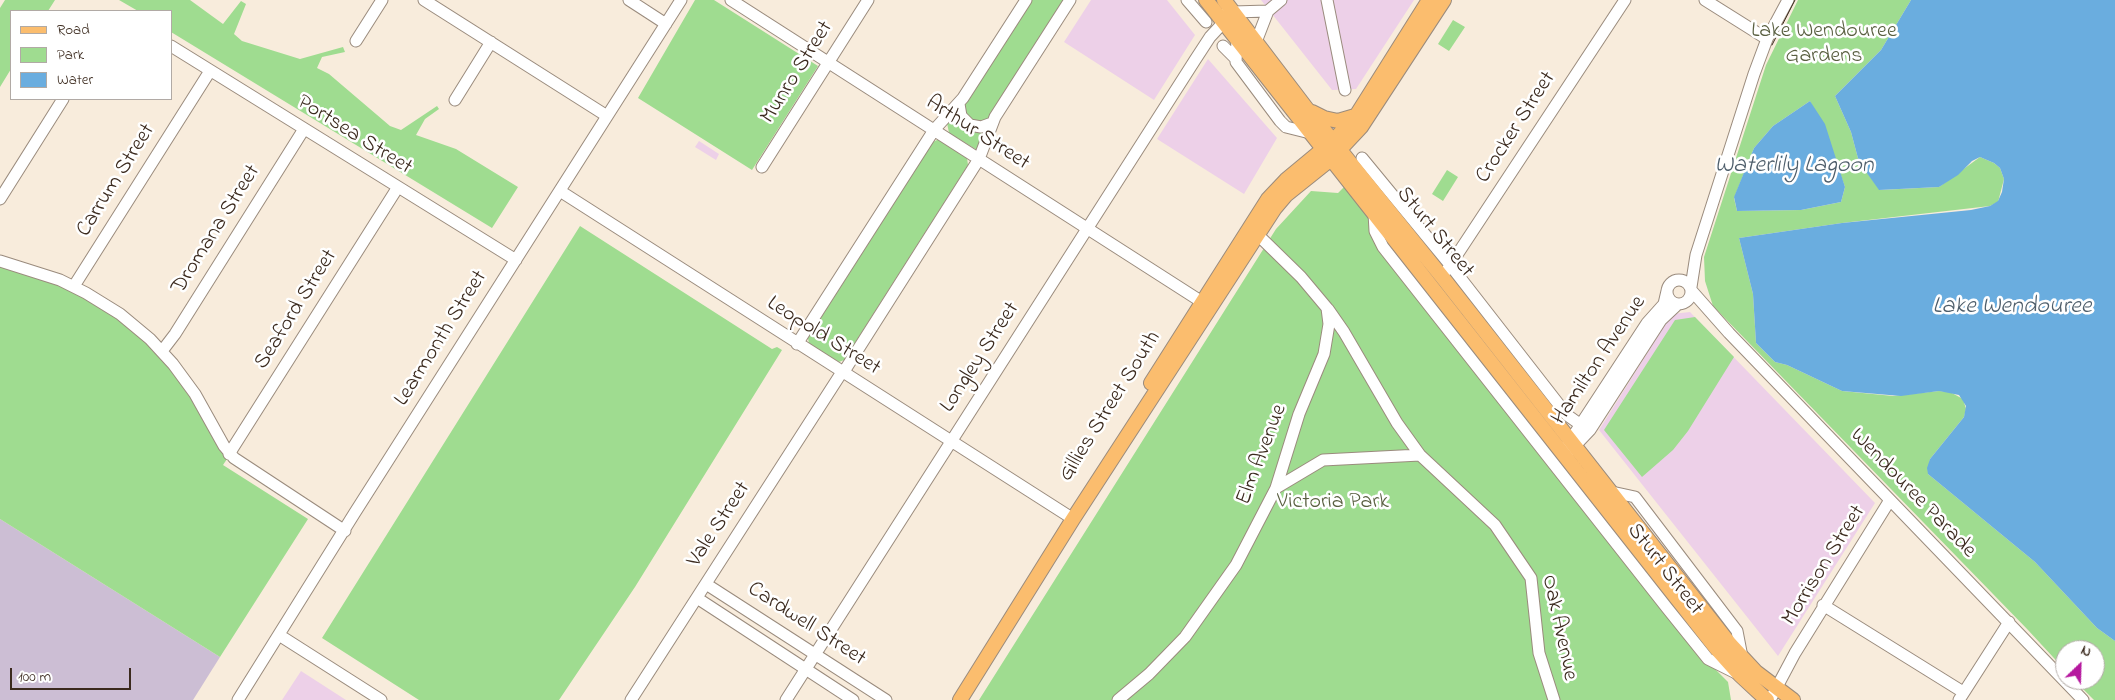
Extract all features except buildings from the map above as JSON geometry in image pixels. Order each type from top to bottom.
[{"type":"main road","points":[[1332,150],[1356,116],[1429,0]]},
{"type":"main road","points":[[1332,150],[1375,109],[1444,0]]},
{"type":"main road","name":"Sturt Street","points":[[1228,5],[1307,109],[1374,213],[1563,454],[1621,540],[1740,676],[1767,694],[1793,700]]},
{"type":"main road","name":"Sturt Street","points":[[1212,12],[1236,39],[1310,133],[1332,150],[1443,278],[1742,656],[1767,694]]},
{"type":"main road","points":[[1307,109],[1331,120],[1338,121],[1356,116]]},
{"type":"main road","name":"Gillies Street South","points":[[1207,305],[1286,195],[1332,150]]},
{"type":"main road","name":"Gillies Street South","points":[[949,700],[1207,305],[1273,193],[1332,150]]},
{"type":"main road","name":"Gillies Street South","points":[[960,700],[1070,517]]},
{"type":"street","points":[[356,41],[382,0]]},
{"type":"street","points":[[424,0],[607,116]]},
{"type":"street","points":[[629,0],[666,24]]},
{"type":"street","name":"Learmonth Street","points":[[238,700],[681,0]]},
{"type":"street","name":"Arthur Street","points":[[731,0],[1207,305]]},
{"type":"street","name":"Munro Street","points":[[762,167],[868,0]]},
{"type":"street","points":[[797,344],[934,130],[959,104],[1026,0]]},
{"type":"street","name":"Vale Street","points":[[631,700],[979,159],[992,123],[1070,0]]},
{"type":"street","name":"Sturt Street","points":[[1187,0],[1212,12]]},
{"type":"street","points":[[1191,0],[1212,12],[1228,5],[1268,12]]},
{"type":"street","points":[[1256,42],[1268,12],[1281,0]]},
{"type":"street","points":[[1327,0],[1345,90]]},
{"type":"street","name":"Crocker Street","points":[[1443,278],[1625,0]]},
{"type":"street","points":[[1705,0],[1767,39]]},
{"type":"street","points":[[1696,255],[1684,273],[1670,284],[1667,291],[1669,300],[1679,304],[1688,301],[1696,255],[1754,74],[1767,39],[1788,0]]},
{"type":"street","name":"Longley Street","points":[[786,700],[1210,37],[1212,12]]},
{"type":"street","points":[[1235,58],[1236,39]]},
{"type":"street","points":[[455,100],[491,42]]},
{"type":"street","points":[[1223,46],[1235,58],[1282,123],[1289,128],[1310,133]]},
{"type":"street","name":"Portsea Street","points":[[172,47],[516,260]]},
{"type":"street","name":"Carrum Street","points":[[74,286],[210,71]]},
{"type":"street","points":[[0,199],[62,100]]},
{"type":"street","points":[[959,104],[961,116],[970,125],[981,127],[992,123]]},
{"type":"street","name":"Dromana Street","points":[[162,351],[175,334],[304,129]]},
{"type":"street","name":"Sturt Street","points":[[1362,158],[1567,415],[1581,425]]},
{"type":"street","name":"Seaford Street","points":[[230,454],[398,187]]},
{"type":"street","name":"Leopold Street","points":[[560,191],[1070,517]]},
{"type":"street","name":"Sturt Street","points":[[1374,213],[1375,231],[1383,247],[1621,540]]},
{"type":"street","points":[[1258,235],[1301,277],[1327,308]]},
{"type":"street","points":[[0,261],[39,272],[74,286],[120,314],[162,351],[195,394],[230,454],[242,464],[345,531]]},
{"type":"street","points":[[1675,280],[1684,281],[1691,288]]},
{"type":"street","name":"Wendouree Parade","points":[[1691,288],[1713,315],[2083,700]]},
{"type":"street","name":"Hamilton Avenue","points":[[1573,443],[1581,425],[1647,323],[1664,304],[1667,291]]},
{"type":"street","name":"Hamilton Avenue","points":[[1563,454],[1594,424],[1661,320],[1679,304]]},
{"type":"street","name":"Wendouree Parade","points":[[1679,304],[1713,315]]},
{"type":"street","name":"Oak Avenue","points":[[1327,308],[1344,332],[1396,423],[1420,455],[1495,525],[1530,578],[1539,653],[1554,700]]},
{"type":"street","name":"Elm Avenue","points":[[1118,700],[1168,656],[1199,620],[1236,565],[1276,488],[1300,414],[1324,354],[1329,324],[1327,308]]},
{"type":"street","points":[[1276,488],[1323,460],[1420,455]]},
{"type":"street","name":"Morrison Street","points":[[1767,694],[1795,653],[1823,605],[1890,500]]},
{"type":"street","name":"Cardwell Street","points":[[706,584],[886,700]]},
{"type":"street","name":"Cardwell Street","points":[[696,598],[853,700]]},
{"type":"street","points":[[1823,605],[1961,696],[2009,622]]},
{"type":"street","points":[[280,635],[381,700]]},
{"type":"shaded area","points":[[1091,0],[1167,0],[1195,35],[1154,100],[1064,42]]},
{"type":"shaded area","points":[[1261,0],[1414,0],[1356,89],[1332,90]]},
{"type":"shaded area","points":[[1208,59],[1277,138],[1244,194],[1157,139]]},
{"type":"shaded area","points":[[699,141],[719,154],[716,160],[695,147]]},
{"type":"shaded area","points":[[1690,312],[1875,503],[1778,656],[1599,430],[1672,314]]},
{"type":"shaded area","points":[[0,519],[220,657],[193,700],[0,700]]},
{"type":"shaded area","points":[[301,671],[346,700],[282,700]]},
{"type":"green space","points":[[5,0],[55,0],[49,10],[10,10],[10,71],[0,87],[0,8]]},
{"type":"green space","points":[[119,0],[190,0],[223,24],[241,1],[246,4],[234,34],[242,41],[300,59],[343,47],[345,52],[322,57],[317,68],[329,74],[390,126],[401,130],[437,106],[439,109],[425,119],[416,135],[456,149],[518,187],[492,228],[172,33],[172,10],[136,10]]},
{"type":"green space","points":[[695,0],[714,0],[818,66],[752,170],[638,98]]},
{"type":"green space","points":[[1030,0],[1066,0],[990,119],[976,123],[966,116],[964,107],[966,100]]},
{"type":"green space","name":"Lake Wendouree Gardens","points":[[1798,0],[1911,0],[1881,50],[1835,96],[1851,132],[1859,162],[1880,190],[1939,187],[1980,157],[2000,168],[2004,179],[1998,202],[1990,206],[1842,223],[1739,238],[1753,294],[1756,343],[1775,362],[1787,365],[1842,391],[1893,396],[1939,391],[1950,392],[1963,399],[1966,409],[1964,417],[1930,459],[1928,474],[2035,562],[2097,628],[2115,641],[2115,700],[2094,700],[2084,690],[2105,690],[2105,640],[2055,640],[2055,659],[1713,306],[1705,281],[1704,257],[1766,65]],"holes":[[[1810,101],[1845,187],[1841,202],[1801,210],[1737,211],[1734,198],[1754,148],[1773,126]]]},
{"type":"green space","points":[[1453,20],[1465,27],[1449,51],[1438,44]]},
{"type":"green space","points":[[956,113],[984,131],[977,150],[949,133],[947,123]]},
{"type":"green space","points":[[939,139],[967,158],[968,165],[844,360],[839,362],[809,344],[808,338],[933,142]]},
{"type":"green space","points":[[1447,170],[1458,177],[1443,201],[1432,194]]},
{"type":"green space","name":"Victoria Park","points":[[1345,186],[1370,219],[1372,233],[1710,664],[1728,682],[1731,700],[979,700],[1276,229],[1311,191],[1338,193]]},
{"type":"green space","points":[[580,226],[772,349],[777,347],[782,350],[635,587],[559,700],[419,700],[322,638]]},
{"type":"green space","points":[[0,266],[48,281],[72,291],[116,317],[142,339],[167,365],[191,397],[221,452],[227,459],[223,465],[308,519],[220,657],[0,519]]},
{"type":"green space","points":[[1695,317],[1734,357],[1688,431],[1673,450],[1642,477],[1604,430],[1675,320]]},
{"type":"water","name":"Lake Wendouree","points":[[1911,0],[2115,0],[2115,641],[2097,628],[2035,562],[1928,474],[1927,468],[1930,459],[1964,417],[1966,406],[1959,395],[1939,391],[1901,396],[1842,391],[1787,365],[1775,362],[1756,343],[1753,294],[1739,238],[1842,223],[1971,210],[1990,206],[1998,201],[2004,179],[2000,168],[1980,157],[1972,161],[1958,175],[1939,187],[1879,190],[1859,162],[1851,132],[1835,96],[1881,50]]},
{"type":"water","name":"Waterlily Lagoon","points":[[1810,101],[1825,124],[1845,187],[1841,202],[1801,210],[1737,211],[1734,197],[1754,148],[1773,126]]},
{"type":"tram line","points":[[1772,45],[1795,0]]}]
